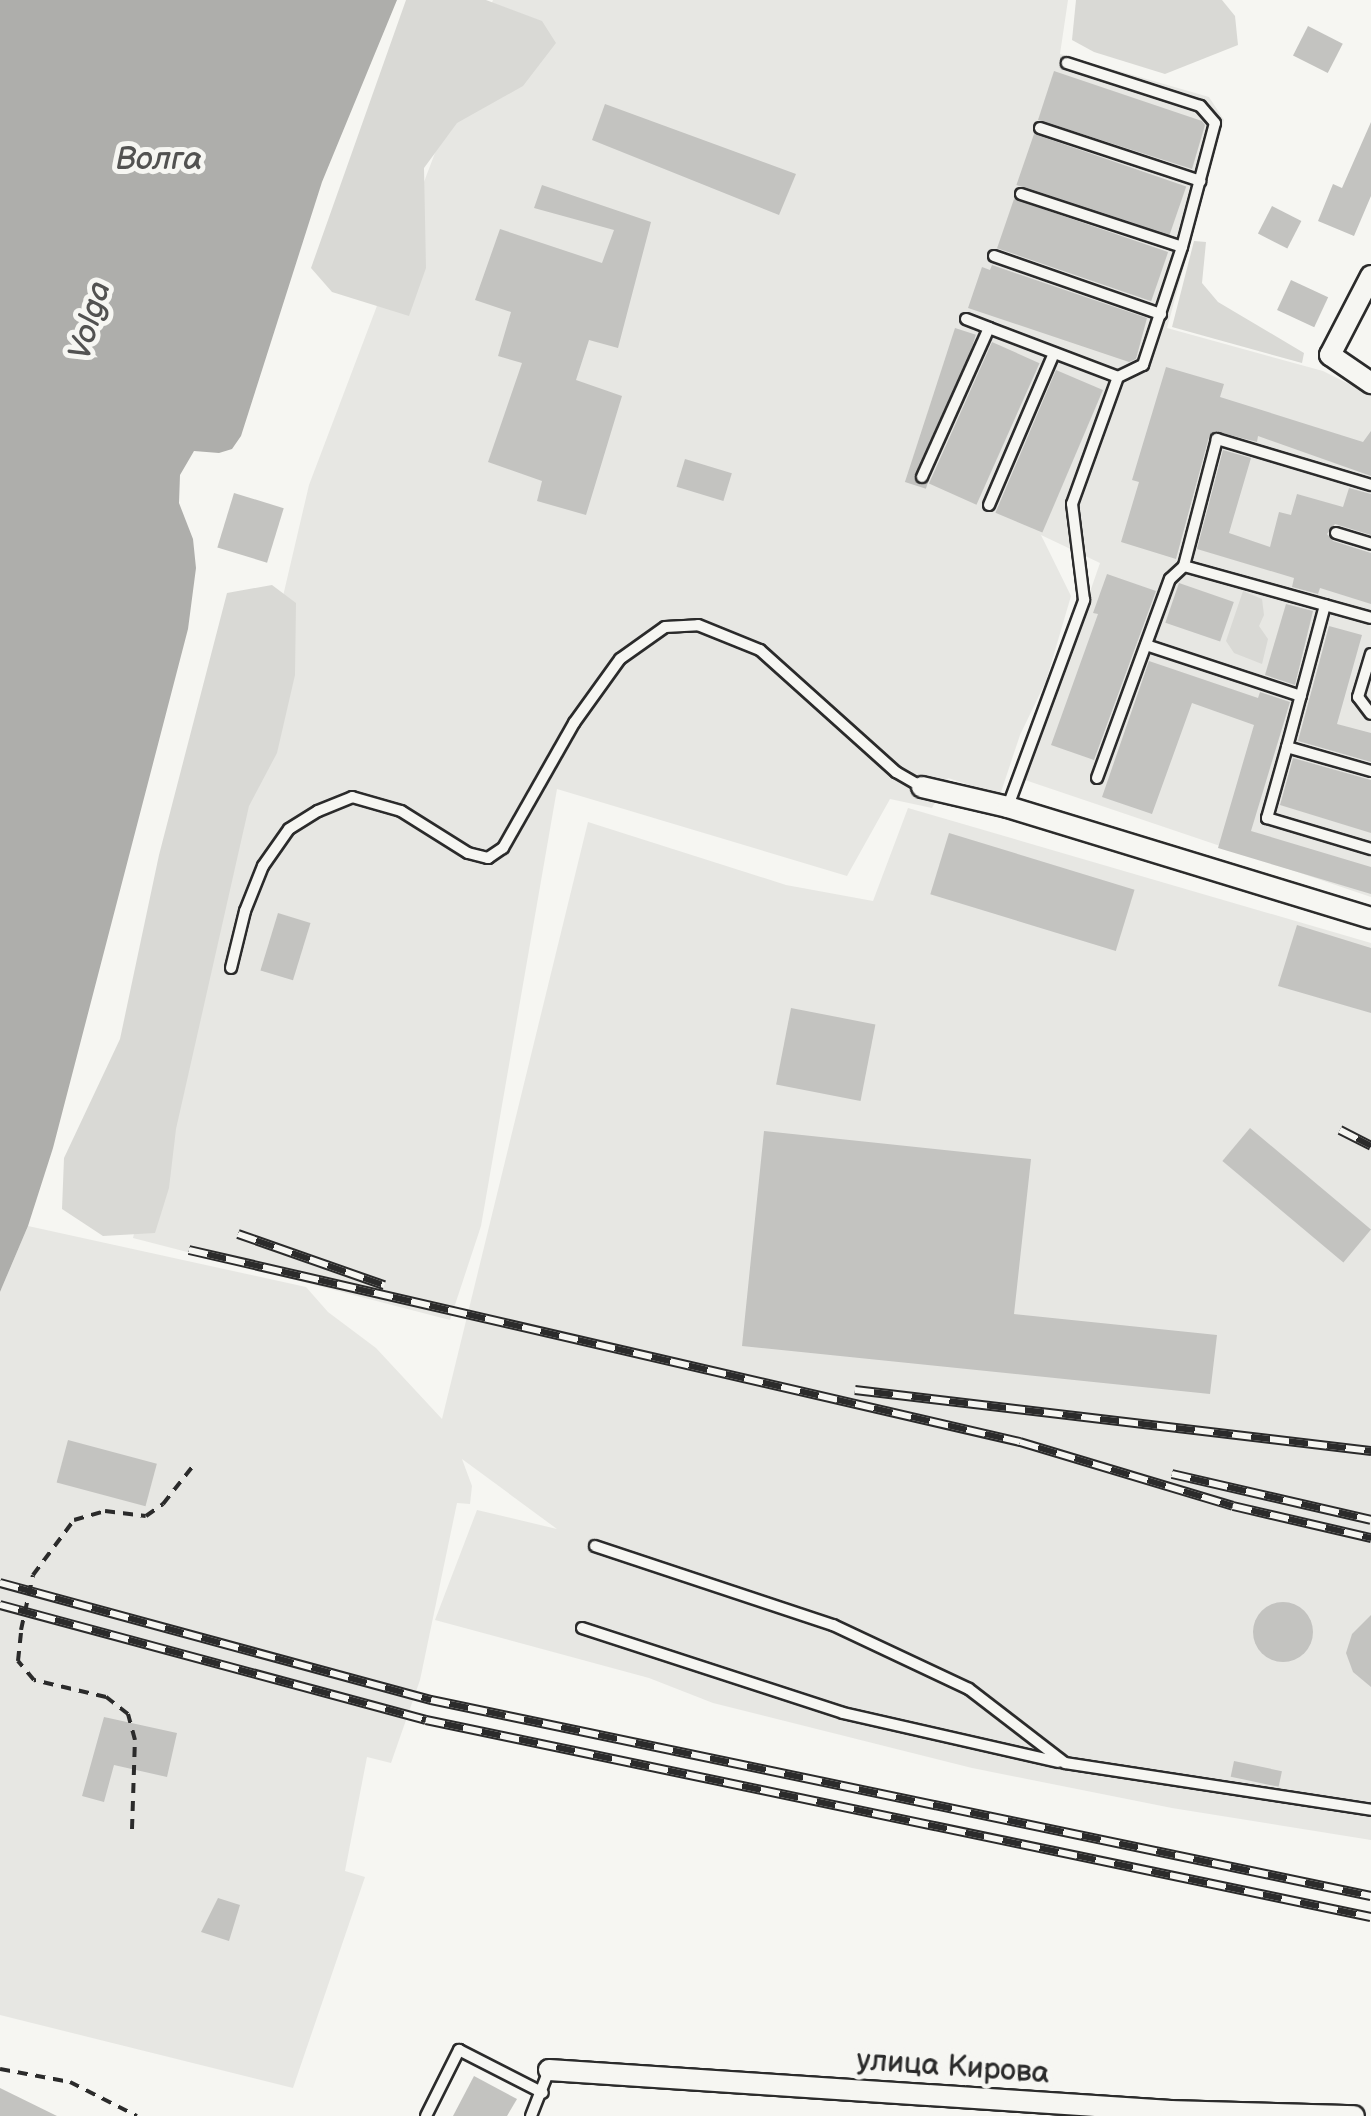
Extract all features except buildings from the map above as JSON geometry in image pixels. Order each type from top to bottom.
[{"type":"street","points":[[1371,276],[1330,354],[1371,383]]},
{"type":"street","points":[[922,787],[1008,807],[1371,918]]},
{"type":"street","name":"улица Кирова","points":[[549,2070],[1171,2111],[1354,2116]]},
{"type":"lane","points":[[966,319],[1118,377],[1130,375],[1143,364],[1162,314],[1215,123],[1200,106],[1066,63]]},
{"type":"lane","points":[[1040,128],[1200,181]]},
{"type":"lane","points":[[1022,194],[1182,247]]},
{"type":"lane","points":[[994,256],[1162,314]]},
{"type":"lane","points":[[922,478],[989,328]]},
{"type":"lane","points":[[989,505],[1054,352]]},
{"type":"lane","points":[[1008,807],[1084,600],[1072,504],[1118,377]]},
{"type":"lane","points":[[1097,778],[1170,579],[1184,566],[1217,439],[1371,484]]},
{"type":"lane","points":[[1336,533],[1371,544]]},
{"type":"lane","points":[[1184,566],[1371,618]]},
{"type":"lane","points":[[1325,605],[1267,818],[1371,849]]},
{"type":"lane","points":[[231,968],[245,911],[263,866],[289,830],[318,810],[352,797],[400,811],[468,853],[488,858],[503,848],[574,723],[620,659],[665,627],[698,626],[760,650],[896,772],[922,787]]},
{"type":"lane","points":[[1146,645],[1301,696]]},
{"type":"lane","points":[[1371,654],[1358,697],[1371,714]]},
{"type":"lane","points":[[1287,747],[1371,772]]},
{"type":"lane","points":[[594,1546],[850,1633],[969,1689],[1065,1763]]},
{"type":"lane","points":[[582,1628],[843,1714],[1065,1763],[1371,1810]]},
{"type":"lane","points":[[426,2116],[459,2050],[543,2093]]},
{"type":"lane","points":[[531,2116],[549,2070]]},
{"type":"path","points":[[132,1829],[135,1740],[128,1714],[106,1697],[34,1680],[18,1662],[20,1630],[34,1575],[74,1520],[105,1511],[146,1516],[162,1504],[193,1466]]},
{"type":"path","points":[[0,2068],[70,2082],[136,2116]]},
{"type":"shaded area","points":[[406,0],[486,0],[542,21],[556,43],[523,86],[457,123],[424,168],[426,268],[409,316],[332,292],[311,268]]},
{"type":"shaded area","points":[[493,0],[1068,0],[1060,54],[1209,97],[1224,120],[1167,328],[1323,371],[1371,395],[1371,897],[1025,780],[1100,563],[1041,535],[1071,596],[1046,681],[1020,735],[1000,795],[948,778],[932,808],[890,799],[847,876],[557,789],[481,1226],[450,1320],[133,1238],[309,485]]},
{"type":"shaded area","points":[[1076,0],[1222,0],[1235,16],[1238,45],[1165,74],[1094,52],[1072,40]]},
{"type":"shaded area","points":[[1194,241],[1206,242],[1202,283],[1218,302],[1304,353],[1302,363],[1172,327]]},
{"type":"shaded area","points":[[272,585],[296,603],[295,675],[277,753],[249,806],[176,1129],[169,1188],[155,1233],[103,1236],[62,1209],[64,1158],[120,1039],[159,855],[227,593]]},
{"type":"shaded area","points":[[1243,591],[1262,599],[1264,615],[1259,626],[1268,639],[1262,664],[1234,653],[1226,641]]},
{"type":"shaded area","points":[[908,808],[1371,943],[1371,1840],[1172,1808],[972,1768],[713,1703],[649,1678],[435,1620],[477,1510],[557,1529],[462,1459],[472,1486],[470,1504],[457,1503],[420,1680],[391,1763],[367,1757],[345,1871],[365,1877],[293,2088],[0,2015],[0,1292],[28,1226],[306,1287],[328,1312],[376,1348],[442,1419],[588,822],[786,885],[873,901]]},
{"type":"water","name":"Волга","points":[[0,0],[397,0],[322,182],[241,436],[232,449],[219,453],[194,451],[180,475],[179,503],[193,539],[196,568],[188,629],[53,1148],[28,1226],[0,1292]]},
{"type":"railway","points":[[1340,1130],[1371,1146]]},
{"type":"railway","points":[[238,1234],[384,1285]]},
{"type":"railway","points":[[189,1250],[1020,1442],[1233,1506],[1371,1538]]},
{"type":"railway","points":[[855,1390],[1371,1451]]},
{"type":"railway","points":[[1172,1474],[1371,1520]]},
{"type":"railway","points":[[0,1583],[431,1700],[1371,1896]]},
{"type":"railway","points":[[0,1605],[426,1720],[1371,1917]]},
{"type":"water label","name":"Volga","points":[[91,321]]}]
